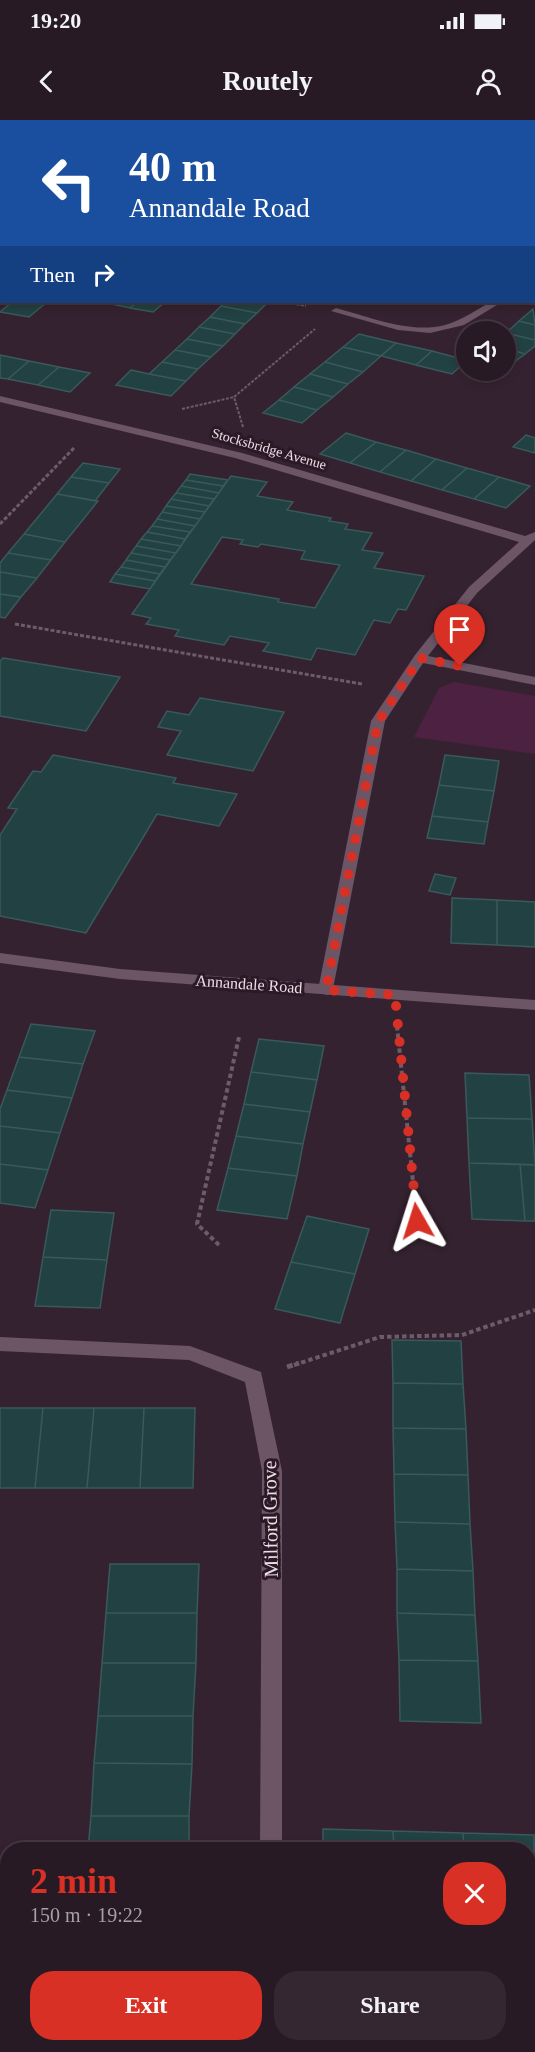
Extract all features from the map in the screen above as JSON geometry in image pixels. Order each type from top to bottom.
[{"type":"street","points":[[336,311],[415,329],[437,329],[459,324],[495,303]]},
{"type":"street","name":"Stocksbridge Avenue","points":[[0,399],[238,455],[531,537]]},
{"type":"street","points":[[326,990],[378,722],[420,658],[473,590],[531,537]]},
{"type":"street","points":[[420,658],[535,681]]},
{"type":"street","name":"Annandale Road","points":[[0,958],[120,974],[535,1005]]},
{"type":"street","points":[[0,1344],[190,1353],[254,1377]]},
{"type":"street","name":"Milford Grove","points":[[254,1377],[272,1471],[271,1842]]},
{"type":"path","points":[[238,455],[248,442],[234,397],[336,311]]},
{"type":"path","points":[[0,524],[100,421]]},
{"type":"path","points":[[15,624],[398,690]]},
{"type":"path","points":[[395,995],[417,1221]]},
{"type":"path","points":[[219,1245],[197,1224],[239,1037]]},
{"type":"path","points":[[254,1377],[380,1338],[462,1335],[535,1310]]},
{"type":"shaded area","points":[[454,682],[535,696],[535,754],[414,737],[439,688]]},
{"type":"building","points":[[11,303],[46,303],[29,317],[0,312]]},
{"type":"building","points":[[107,303],[136,303],[130,308]]},
{"type":"building","points":[[136,303],[164,303],[153,312],[130,308]]},
{"type":"building","points":[[225,303],[267,303],[257,313],[221,306]]},
{"type":"building","points":[[221,306],[257,313],[245,324],[210,317]]},
{"type":"building","points":[[533,309],[535,325],[519,321]]},
{"type":"building","points":[[210,317],[245,324],[235,334],[199,327]]},
{"type":"building","points":[[519,321],[535,325],[535,340],[516,335],[516,324]]},
{"type":"building","points":[[199,327],[235,334],[223,346],[187,339]]},
{"type":"building","points":[[359,334],[396,343],[381,356],[343,347]]},
{"type":"building","points":[[516,335],[535,340],[535,346],[525,354],[516,351]]},
{"type":"building","points":[[187,339],[223,346],[211,357],[175,350]]},
{"type":"building","points":[[396,343],[432,351],[416,365],[381,356]]},
{"type":"building","points":[[343,347],[381,356],[363,372],[325,362]]},
{"type":"building","points":[[175,350],[211,357],[198,369],[162,362]]},
{"type":"building","points":[[432,351],[456,357],[456,370],[452,374],[416,365]]},
{"type":"building","points":[[516,351],[525,354],[516,361]]},
{"type":"building","points":[[0,355],[29,361],[8,379],[0,378]]},
{"type":"building","points":[[29,361],[59,367],[38,385],[8,379]]},
{"type":"building","points":[[162,362],[198,369],[186,381],[149,374]]},
{"type":"building","points":[[325,362],[363,372],[348,384],[310,374]]},
{"type":"building","points":[[59,367],[90,373],[70,392],[38,385]]},
{"type":"building","points":[[131,370],[186,381],[171,396],[116,385]]},
{"type":"building","points":[[310,374],[348,384],[333,397],[294,387]]},
{"type":"building","points":[[294,387],[333,397],[317,410],[279,400]]},
{"type":"building","points":[[279,400],[317,410],[302,423],[263,413]]},
{"type":"building","points":[[346,433],[376,442],[350,463],[320,454]]},
{"type":"building","points":[[526,435],[535,438],[535,453],[513,447]]},
{"type":"building","points":[[376,442],[406,450],[380,472],[350,463]]},
{"type":"building","points":[[406,450],[436,459],[411,481],[380,472]]},
{"type":"building","points":[[436,459],[467,468],[442,490],[411,481]]},
{"type":"building","points":[[83,463],[120,469],[109,483],[71,477]]},
{"type":"building","points":[[467,468],[499,477],[474,499],[442,490]]},
{"type":"building","points":[[190,474],[228,480],[223,486],[186,480]]},
{"type":"building","points":[[231,476],[267,482],[257,496],[293,502],[287,510],[331,518],[329,521],[348,524],[345,529],[372,533],[362,550],[383,553],[374,568],[424,576],[406,610],[398,609],[390,623],[374,620],[355,655],[317,648],[311,660],[263,651],[269,643],[230,636],[224,645],[175,636],[179,630],[146,624],[151,618],[132,614]],"holes":[[[222,537],[243,540],[240,544],[258,547],[261,544],[305,551],[301,559],[340,565],[315,608],[278,602],[279,599],[191,584]]]},
{"type":"building","points":[[71,477],[109,483],[95,501],[57,494]]},
{"type":"building","points":[[499,477],[530,486],[506,508],[474,499]]},
{"type":"building","points":[[186,480],[223,486],[219,493],[181,486]]},
{"type":"building","points":[[181,486],[219,493],[214,499],[176,493]]},
{"type":"building","points":[[176,493],[214,499],[209,506],[171,499]]},
{"type":"building","points":[[57,494],[98,501],[65,542],[24,534]]},
{"type":"building","points":[[171,499],[209,506],[205,512],[166,506]]},
{"type":"building","points":[[166,506],[205,512],[200,519],[162,512]]},
{"type":"building","points":[[162,512],[200,519],[195,526],[157,519]]},
{"type":"building","points":[[157,519],[195,526],[190,532],[152,526]]},
{"type":"building","points":[[152,526],[190,532],[185,539],[147,532]]},
{"type":"building","points":[[147,532],[185,539],[181,546],[141,539]]},
{"type":"building","points":[[24,534],[65,542],[51,560],[8,553]]},
{"type":"building","points":[[141,539],[181,546],[176,553],[136,546]]},
{"type":"building","points":[[136,546],[176,553],[170,560],[131,553]]},
{"type":"building","points":[[8,553],[51,560],[37,578],[0,572],[0,563]]},
{"type":"building","points":[[131,553],[170,560],[165,567],[126,560]]},
{"type":"building","points":[[126,560],[165,567],[160,574],[121,567]]},
{"type":"building","points":[[121,567],[160,574],[155,581],[115,574]]},
{"type":"building","points":[[0,572],[37,578],[21,597],[0,594]]},
{"type":"building","points":[[115,574],[155,581],[150,589],[110,582]]},
{"type":"building","points":[[0,594],[21,597],[5,618],[0,617]]},
{"type":"building","points":[[3,658],[120,677],[86,731],[0,716],[0,661]]},
{"type":"building","points":[[200,698],[284,712],[253,771],[167,755],[181,731],[158,727],[167,711],[189,715]]},
{"type":"building","points":[[53,755],[176,778],[173,783],[237,794],[219,826],[157,814],[86,933],[0,916],[0,835],[17,809],[8,808],[33,771],[41,772]]},
{"type":"building","points":[[445,755],[499,761],[494,791],[439,785]]},
{"type":"building","points":[[439,785],[494,791],[488,822],[432,816]]},
{"type":"building","points":[[432,816],[488,822],[484,844],[427,838]]},
{"type":"building","points":[[435,874],[456,878],[450,895],[429,891]]},
{"type":"building","points":[[452,898],[497,900],[497,945],[451,943]]},
{"type":"building","points":[[497,900],[535,902],[535,947],[497,945]]},
{"type":"building","points":[[31,1024],[95,1031],[83,1064],[19,1057]]},
{"type":"building","points":[[259,1039],[324,1046],[317,1080],[251,1072]]},
{"type":"building","points":[[19,1057],[83,1064],[72,1098],[7,1090]]},
{"type":"building","points":[[251,1072],[317,1080],[310,1112],[244,1104]]},
{"type":"building","points":[[465,1073],[529,1075],[532,1119],[467,1118]]},
{"type":"building","points":[[7,1090],[72,1098],[60,1133],[0,1126],[0,1109]]},
{"type":"building","points":[[244,1104],[310,1112],[303,1144],[236,1136]]},
{"type":"building","points":[[467,1118],[532,1119],[535,1165],[469,1163]]},
{"type":"building","points":[[0,1126],[60,1133],[48,1170],[0,1164]]},
{"type":"building","points":[[236,1136],[303,1144],[297,1176],[228,1168]]},
{"type":"building","points":[[469,1163],[520,1164],[525,1221],[472,1219]]},
{"type":"building","points":[[0,1164],[48,1170],[35,1208],[0,1203]]},
{"type":"building","points":[[520,1164],[535,1165],[535,1221],[525,1221]]},
{"type":"building","points":[[228,1168],[297,1176],[287,1219],[217,1210]]},
{"type":"building","points":[[51,1210],[114,1213],[107,1260],[43,1257]]},
{"type":"building","points":[[307,1216],[369,1229],[355,1274],[291,1262]]},
{"type":"building","points":[[43,1257],[107,1260],[100,1308],[35,1306]]},
{"type":"building","points":[[291,1262],[355,1274],[340,1323],[275,1309]]},
{"type":"building","points":[[392,1340],[461,1341],[463,1384],[393,1383]]},
{"type":"building","points":[[393,1383],[463,1384],[466,1429],[393,1428]]},
{"type":"building","points":[[0,1408],[43,1408],[35,1488],[0,1488]]},
{"type":"building","points":[[43,1408],[94,1408],[87,1488],[35,1488]]},
{"type":"building","points":[[94,1408],[144,1408],[140,1488],[87,1488]]},
{"type":"building","points":[[144,1408],[195,1408],[193,1488],[140,1488]]},
{"type":"building","points":[[393,1428],[466,1429],[468,1475],[394,1474]]},
{"type":"building","points":[[394,1474],[468,1475],[470,1524],[395,1522]]},
{"type":"building","points":[[395,1522],[470,1524],[473,1571],[397,1569]]},
{"type":"building","points":[[110,1564],[199,1564],[197,1613],[106,1613]]},
{"type":"building","points":[[397,1569],[473,1571],[475,1615],[397,1613]]},
{"type":"building","points":[[106,1613],[197,1613],[196,1663],[102,1663]]},
{"type":"building","points":[[397,1613],[475,1615],[478,1661],[399,1660]]},
{"type":"building","points":[[399,1660],[478,1661],[481,1723],[400,1721]]},
{"type":"building","points":[[102,1663],[196,1663],[193,1716],[98,1716]]},
{"type":"building","points":[[98,1716],[193,1716],[192,1764],[94,1763]]},
{"type":"building","points":[[94,1763],[192,1764],[189,1816],[91,1816]]},
{"type":"building","points":[[91,1816],[189,1816],[189,1842],[89,1842]]},
{"type":"building","points":[[323,1829],[393,1831],[394,1842],[323,1842]]},
{"type":"building","points":[[393,1831],[463,1833],[464,1842],[394,1842]]},
{"type":"building","points":[[463,1833],[534,1835],[534,1842],[464,1842]]},
{"type":"route","points":[[417,1221],[395,995],[326,990],[378,722],[420,658],[460,666]]}]
